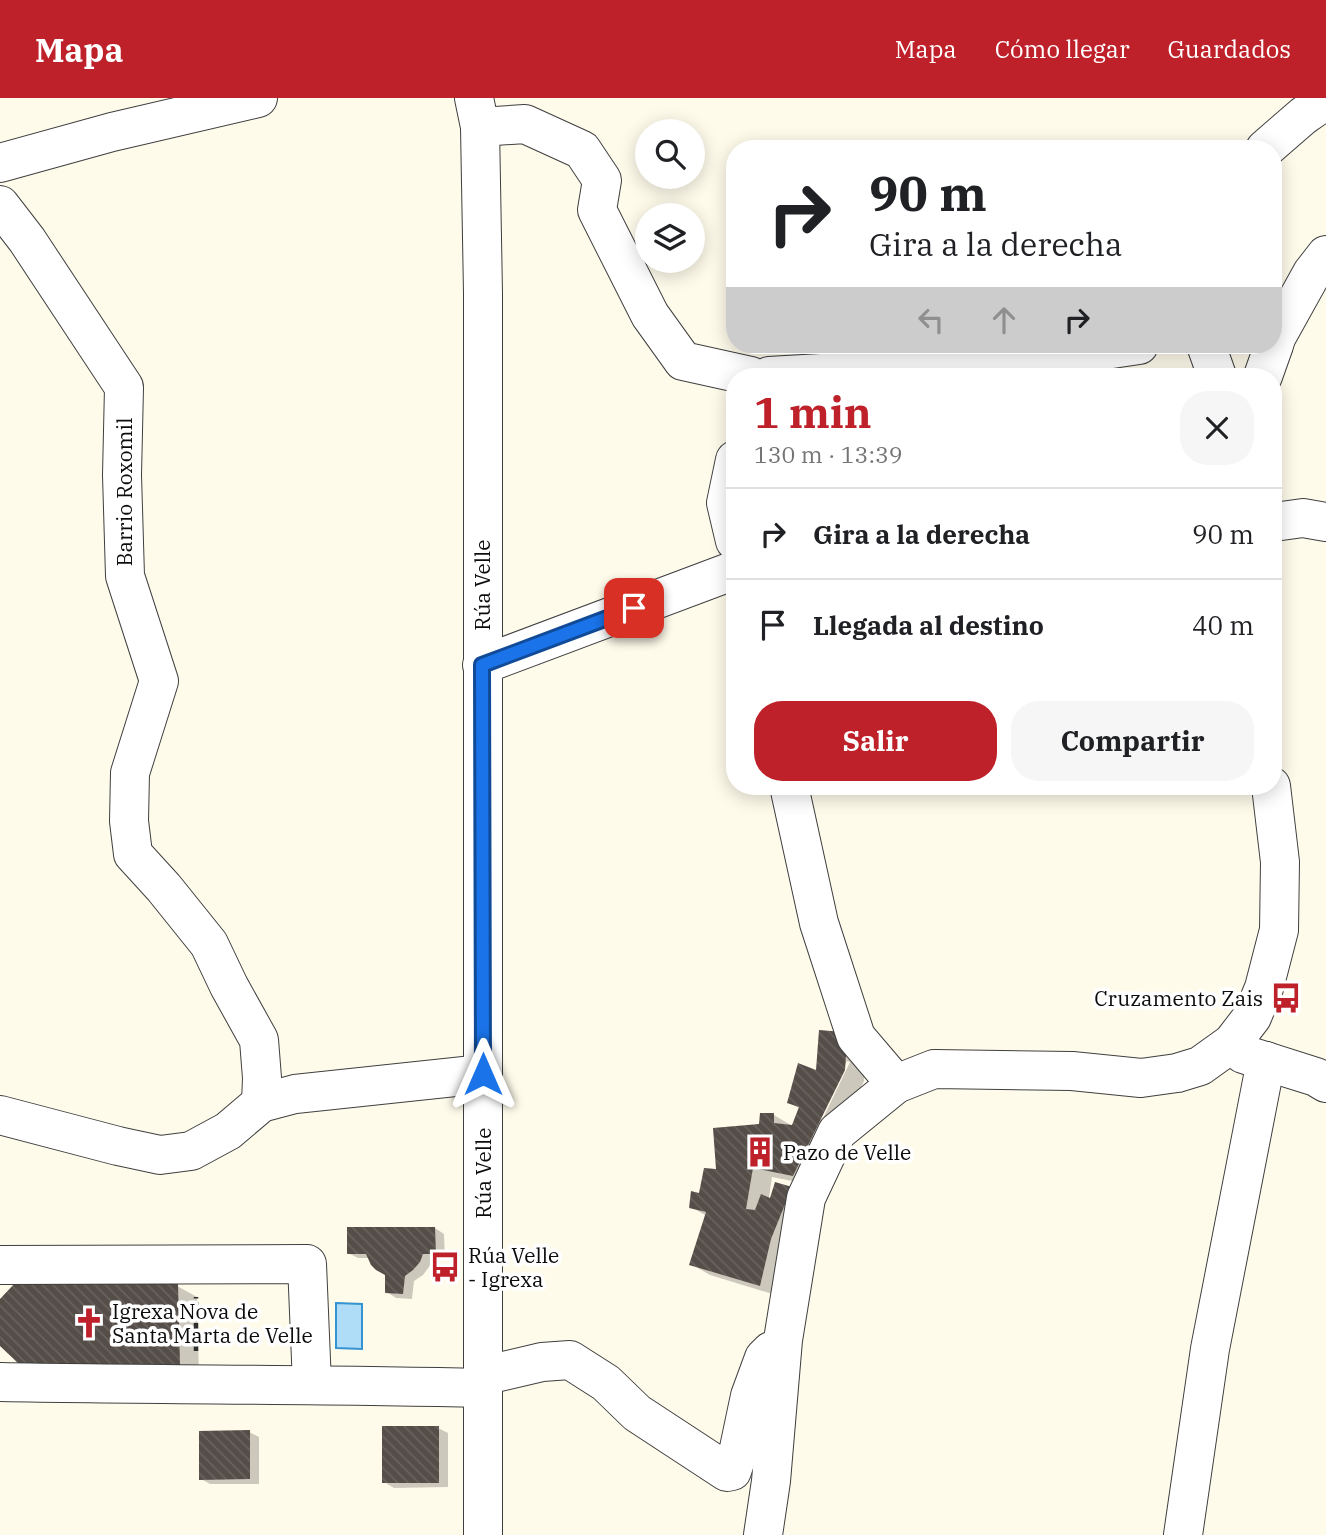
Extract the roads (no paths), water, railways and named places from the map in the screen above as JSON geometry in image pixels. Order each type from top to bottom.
[{"type":"street","points":[[0,163],[112,132],[258,98]]},
{"type":"street","points":[[1275,140],[1326,100]]},
{"type":"street","points":[[477,112],[525,124],[582,150],[602,180],[597,210],[650,315],[683,361],[726,370]]},
{"type":"street","name":"Rúa Velle","points":[[477,112],[482,293],[483,1535]]},
{"type":"street","name":"Barrio Roxomil","points":[[0,205],[27,240],[124,387],[122,475],[125,576],[159,681],[130,773],[129,821],[133,854],[209,944],[259,1040],[261,1103]]},
{"type":"street","points":[[1282,327],[1312,273],[1326,255]]},
{"type":"street","points":[[909,368],[1031,361],[1078,354]]},
{"type":"street","points":[[1282,521],[1303,518],[1326,522]]},
{"type":"street","points":[[482,665],[726,573]]},
{"type":"street","points":[[791,795],[819,923],[856,1037],[896,1084]]},
{"type":"street","points":[[763,1535],[771,1481],[783,1339],[806,1198],[838,1132],[896,1084],[934,1069],[1072,1071],[1141,1078],[1177,1073],[1200,1066],[1232,1043],[1252,1017],[1264,988],[1279,930],[1280,862],[1272,795]]},
{"type":"street","points":[[1232,1043],[1245,1055],[1316,1077],[1326,1083]]},
{"type":"street","points":[[1183,1535],[1210,1349],[1266,1061]]},
{"type":"street","points":[[0,1115],[160,1155],[191,1151],[228,1131],[261,1103],[295,1094],[483,1074]]},
{"type":"street","points":[[0,1265],[307,1264],[312,1384]]},
{"type":"street","points":[[0,1382],[196,1385],[482,1382],[542,1362],[570,1360],[606,1383],[637,1413],[727,1472],[732,1471],[738,1453],[750,1396],[764,1358],[783,1339]]},
{"type":"water","points":[[336,1303],[362,1304],[362,1349],[336,1348]]},
{"type":"place","name":"Cruzamento Zais","points":[[1286,998]]},
{"type":"place","name":"Pazo de Velle","points":[[760,1152]]},
{"type":"place","name":"Rúa Velle - Igrexa","points":[[445,1267]]},
{"type":"place","name":"Igrexa Nova de Santa Marta de Velle","points":[[89,1323]]}]
